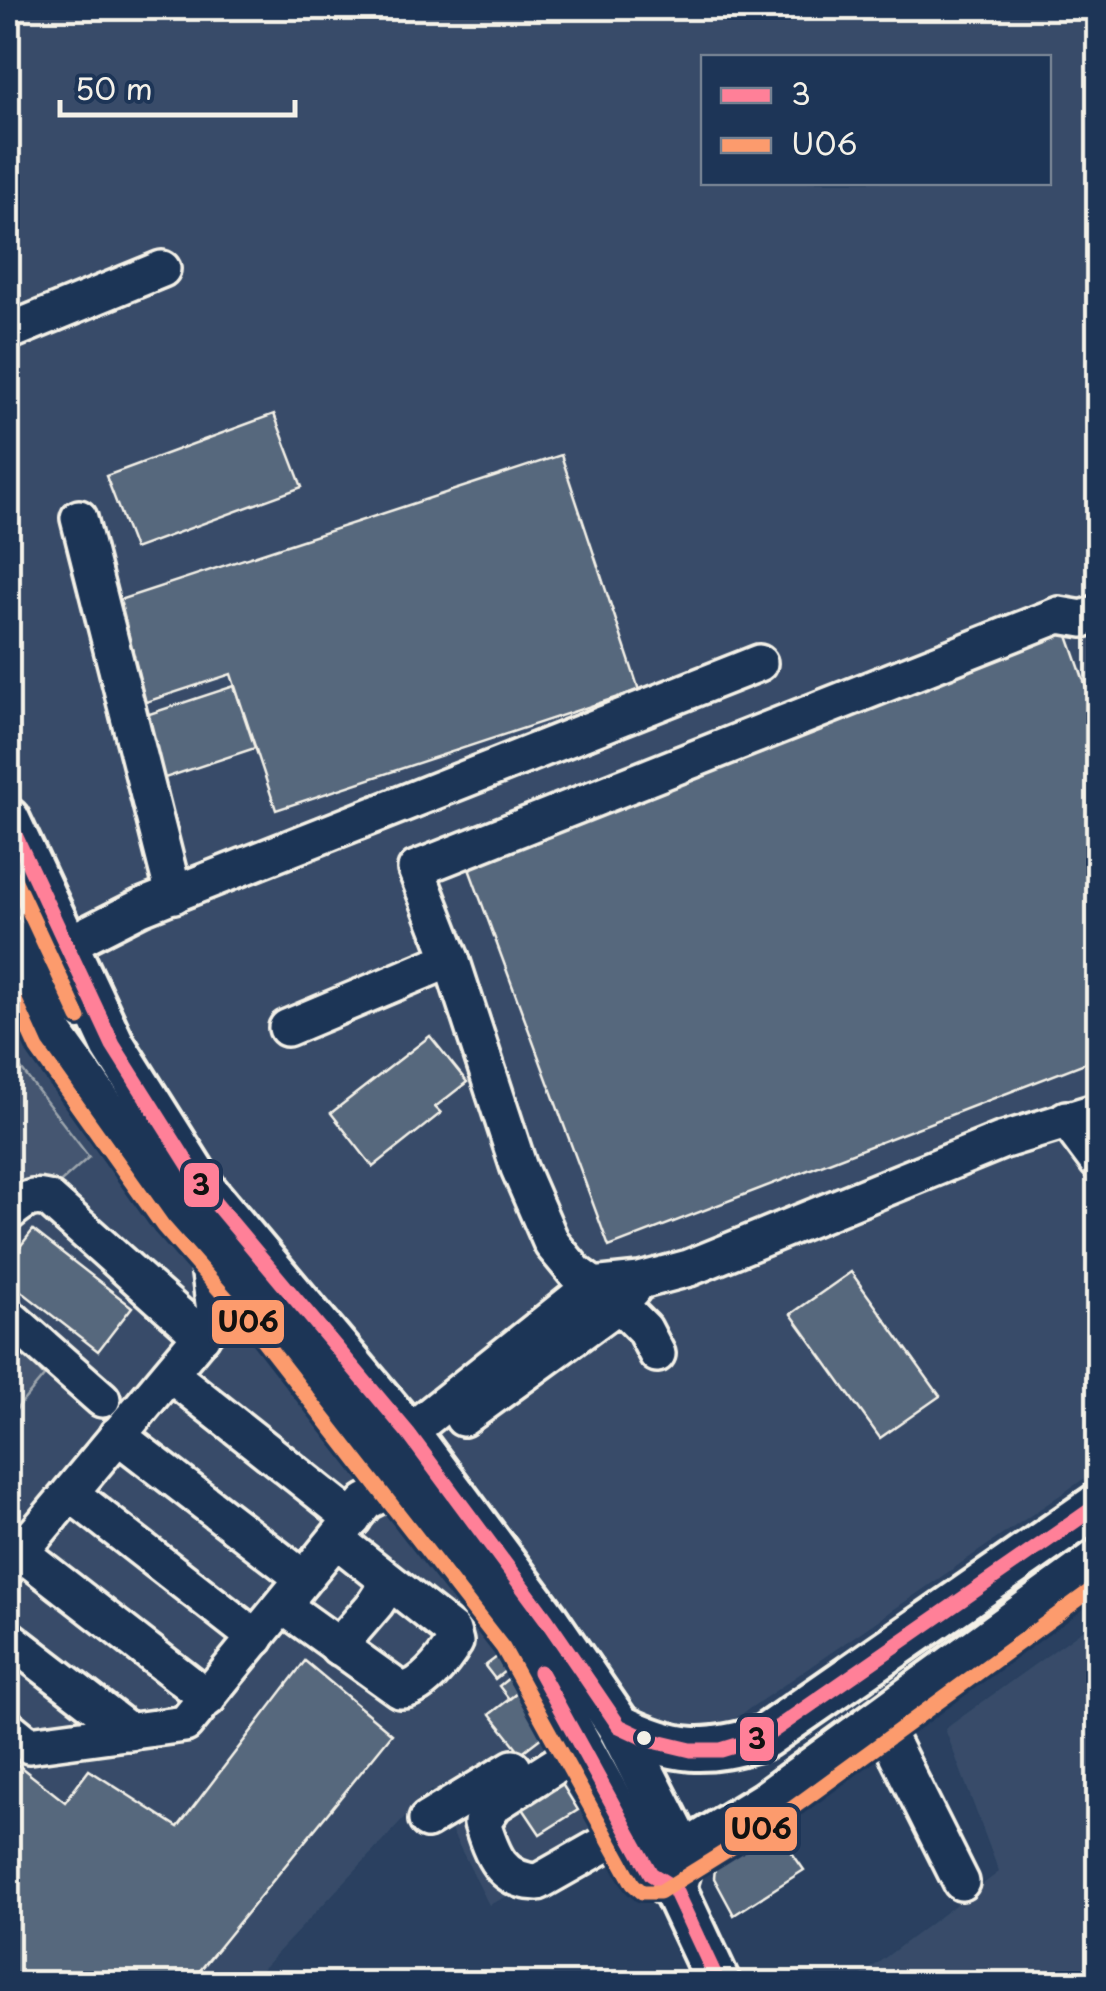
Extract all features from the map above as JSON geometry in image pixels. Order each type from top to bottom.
[{"type":"main road","points":[[8,820],[113,1045],[205,1191],[410,1456],[546,1620],[628,1832],[670,1872]]},
{"type":"main road","points":[[8,938],[52,1037],[179,1214],[274,1322],[410,1456],[503,1614],[592,1735],[670,1872],[706,1978]]},
{"type":"main road","points":[[592,1735],[649,1740],[691,1750],[721,1750],[764,1737],[1098,1505]]},
{"type":"main road","points":[[670,1872],[1098,1561]]},
{"type":"street","points":[[8,332],[162,268]]},
{"type":"street","points":[[79,518],[174,894]]},
{"type":"street","points":[[658,1354],[617,1290],[552,1244],[519,1168],[451,960],[416,869],[1059,615],[1083,619],[1098,613]]},
{"type":"street","points":[[68,944],[174,894],[759,663]]},
{"type":"street","points":[[287,1028],[451,960]]},
{"type":"street","points":[[8,1728],[29,1745],[185,1724],[366,1502],[410,1456],[617,1290],[689,1268],[986,1147],[1082,1115],[1098,1162]]},
{"type":"street","points":[[8,1213],[25,1199],[39,1196],[50,1200],[202,1336]]},
{"type":"street","points":[[206,1244],[216,1318],[14,1559],[208,1698]]},
{"type":"street","points":[[8,1316],[102,1399]]},
{"type":"street","points":[[170,1374],[345,1530],[389,1583],[452,1631],[455,1642]]},
{"type":"street","points":[[117,1435],[293,1592],[338,1647],[400,1690],[410,1690],[455,1642],[503,1614]]},
{"type":"street","points":[[70,1493],[256,1638]]},
{"type":"street","points":[[338,1647],[389,1583]]},
{"type":"street","points":[[8,1638],[130,1732]]},
{"type":"street","points":[[880,1720],[961,1882]]},
{"type":"street","points":[[428,1820],[592,1735]]},
{"type":"street","points":[[592,1735],[495,1804],[482,1823],[489,1844],[505,1873],[520,1882],[538,1882],[628,1832]]},
{"type":"path","points":[[256,1325],[304,1286]]},
{"type":"shaded area","points":[[8,8],[1098,8],[1098,1469],[701,1742],[611,1847],[489,1905],[431,1790],[249,1983],[8,1983],[8,1419],[44,1376],[8,1335],[15,1061],[8,1043]]},
{"type":"shaded area","points":[[8,1043],[15,1061],[89,1157],[8,1229]]},
{"type":"shaded area","points":[[8,1335],[44,1376],[8,1419]]},
{"type":"shaded area","points":[[1098,1619],[1098,1983],[850,1984],[999,1872],[945,1729]]},
{"type":"building","points":[[274,414],[302,487],[134,549],[106,476]]},
{"type":"building","points":[[561,455],[639,690],[276,810],[231,674],[140,704],[107,604]]},
{"type":"building","points":[[1066,630],[1098,721],[1098,1058],[609,1247],[468,866]]},
{"type":"building","points":[[234,686],[255,748],[156,781],[134,719]]},
{"type":"building","points":[[430,1036],[467,1082],[435,1107],[441,1113],[373,1167],[331,1113]]},
{"type":"building","points":[[33,1230],[132,1307],[98,1351],[8,1281],[8,1262]]},
{"type":"building","points":[[851,1272],[940,1396],[880,1438],[791,1314]]},
{"type":"building","points":[[501,1654],[510,1667],[495,1679],[485,1666]]},
{"type":"building","points":[[305,1661],[392,1734],[189,1984],[8,1984],[8,1757],[65,1802],[89,1770],[178,1827]]},
{"type":"building","points":[[514,1674],[525,1687],[509,1699],[499,1686]]},
{"type":"building","points":[[525,1687],[555,1727],[521,1753],[490,1714]]},
{"type":"building","points":[[557,1776],[578,1810],[540,1834],[518,1801]]},
{"type":"building","points":[[769,1820],[804,1870],[734,1915],[714,1878],[716,1859]]},
{"type":"transit line","name":"3","points":[[8,820],[113,1045],[205,1191],[408,1433],[546,1619],[619,1726],[649,1740],[691,1750],[721,1750],[764,1737],[1098,1505]]},
{"type":"transit line","name":"U06","points":[[8,866],[79,1018]]},
{"type":"transit line","name":"U06","points":[[8,985],[37,1049],[163,1226],[259,1335],[503,1648],[633,1884],[642,1892],[660,1892],[779,1818],[1098,1585]]},
{"type":"transit line","name":"3","points":[[540,1672],[651,1874],[674,1888],[719,1984]]}]
